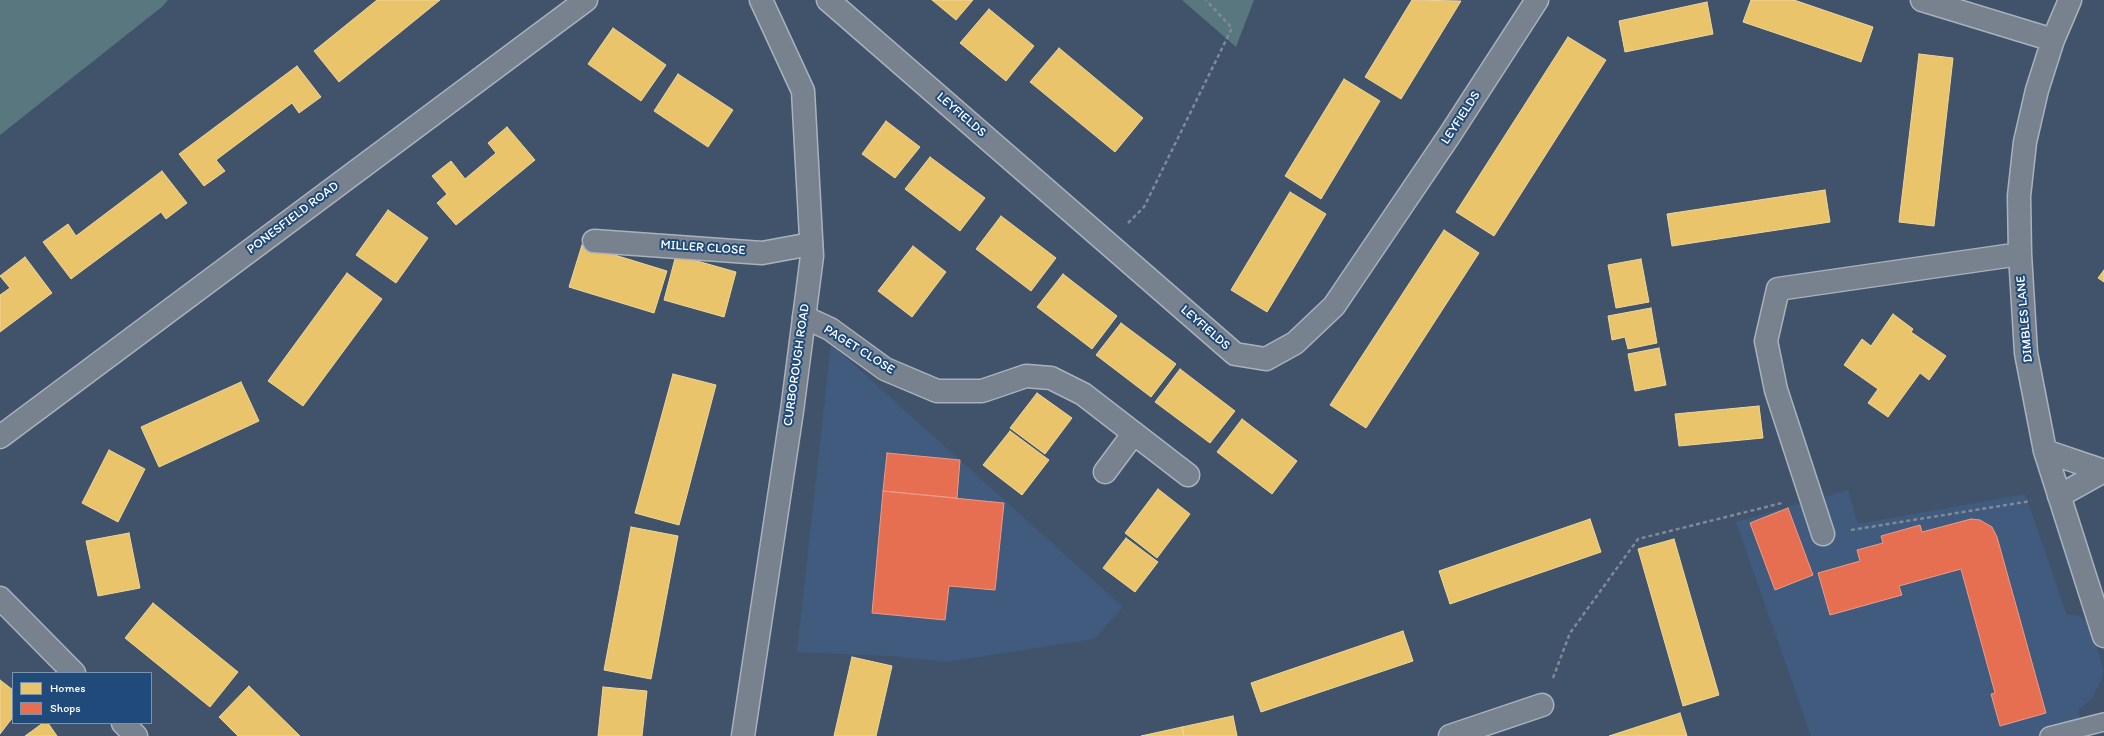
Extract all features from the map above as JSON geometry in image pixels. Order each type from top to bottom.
[{"type":"street","name":"PONESFIELD ROAD","points":[[0,437],[586,0]]},
{"type":"street","name":"CURBOROUGH ROAD","points":[[743,736],[812,256],[802,91],[760,0]]},
{"type":"street","name":"LEYFIELDS","points":[[828,0],[1235,354],[1266,358],[1295,343],[1334,306],[1449,136],[1537,0]]},
{"type":"street","points":[[1922,0],[2053,40]]},
{"type":"street","name":"DIMBLES LANE","points":[[2070,0],[2053,40],[2036,90],[2026,142],[2019,196],[2020,254],[2026,353],[2045,450],[2104,636]]},
{"type":"street","name":"MILLER CLOSE","points":[[594,241],[762,253],[811,244]]},
{"type":"street","points":[[1822,534],[1776,390],[1766,342],[1778,289],[2020,254]]},
{"type":"street","name":"PAGET CLOSE","points":[[804,318],[830,329],[885,369],[937,390],[982,391],[1026,376],[1051,378],[1083,394],[1188,475]]},
{"type":"street","points":[[1105,472],[1134,433]]},
{"type":"street","points":[[2045,450],[2104,471]]},
{"type":"street","points":[[2059,496],[2104,471]]},
{"type":"street","points":[[0,598],[73,672]]},
{"type":"street","points":[[1450,736],[1542,705]]},
{"type":"street","points":[[124,724],[136,736]]},
{"type":"lane","points":[[2049,736],[2104,722]]},
{"type":"path","points":[[1107,242],[1144,207],[1232,28],[1206,0]]},
{"type":"path","points":[[1822,534],[2059,496]]},
{"type":"path","points":[[1542,705],[1570,633],[1638,538],[1810,497]]},
{"type":"shaded area","points":[[831,344],[1123,607],[1094,639],[946,662],[891,656],[797,652]]},
{"type":"shaded area","points":[[1848,490],[1858,524],[2025,494],[2067,615],[2077,615],[2090,623],[2103,669],[2101,681],[2092,698],[2078,711],[2086,736],[1811,736],[1736,522]]},
{"type":"green space","points":[[0,0],[168,0],[163,6],[0,135]]},
{"type":"green space","points":[[1182,0],[1254,0],[1236,47]]},
{"type":"building: Homes","points":[[377,0],[440,0],[339,82],[314,51]]},
{"type":"building: Homes","points":[[932,0],[973,0],[956,20]]},
{"type":"building: Homes","points":[[1412,0],[1461,1],[1401,99],[1365,77]]},
{"type":"building: Homes","points":[[1751,0],[1794,0],[1873,27],[1861,62],[1743,22]]},
{"type":"building: Homes","points":[[1707,2],[1713,34],[1625,52],[1619,21]]},
{"type":"building: Homes","points":[[989,9],[1034,46],[1006,81],[960,43]]},
{"type":"building: Homes","points":[[613,28],[666,65],[641,101],[588,64]]},
{"type":"building: Homes","points":[[1568,37],[1606,60],[1494,236],[1456,212]]},
{"type":"building: Homes","points":[[1059,48],[1143,118],[1115,152],[1030,82]]},
{"type":"building: Homes","points":[[1919,54],[1953,58],[1934,226],[1899,222]]},
{"type":"building: Homes","points":[[297,66],[321,97],[299,113],[292,103],[216,160],[225,171],[204,186],[179,154]]},
{"type":"building: Homes","points":[[678,74],[733,110],[708,147],[654,111]]},
{"type":"building: Homes","points":[[1344,79],[1380,101],[1321,199],[1285,176]]},
{"type":"building: Homes","points":[[886,121],[920,147],[895,178],[862,154]]},
{"type":"building: Homes","points":[[507,127],[535,160],[456,225],[437,203],[447,194],[432,176],[451,161],[465,179],[496,153],[488,143]]},
{"type":"building: Homes","points":[[930,157],[985,198],[960,231],[905,189]]},
{"type":"building: Homes","points":[[162,171],[187,203],[166,219],[161,212],[71,279],[43,242],[68,224],[76,236]]},
{"type":"building: Homes","points":[[1825,190],[1830,222],[1672,246],[1667,214]]},
{"type":"building: Homes","points":[[1290,192],[1326,214],[1267,312],[1231,290]]},
{"type":"building: Homes","points":[[388,210],[428,238],[396,283],[356,255]]},
{"type":"building: Homes","points":[[1001,216],[1056,258],[1031,291],[976,249]]},
{"type":"building: Homes","points":[[1444,230],[1479,253],[1366,428],[1330,405]]},
{"type":"building: Homes","points":[[582,245],[667,271],[654,313],[569,287]]},
{"type":"building: Homes","points":[[913,246],[946,272],[912,317],[878,291]]},
{"type":"building: Homes","points":[[676,255],[736,272],[724,317],[664,300]]},
{"type":"building: Homes","points":[[25,257],[52,293],[0,332],[0,295],[10,288],[0,276]]},
{"type":"building: Homes","points":[[1641,259],[1649,302],[1616,308],[1608,265]]},
{"type":"building: Homes","points":[[2104,270],[2104,282],[2098,278]]},
{"type":"building: Homes","points":[[347,273],[382,299],[303,406],[268,381]]},
{"type":"building: Homes","points":[[1063,274],[1117,316],[1092,349],[1037,307]]},
{"type":"building: Homes","points":[[1651,308],[1657,343],[1628,349],[1625,337],[1612,340],[1608,316]]},
{"type":"building: Homes","points":[[1893,314],[1913,329],[1911,332],[1946,356],[1929,380],[1920,373],[1888,417],[1868,403],[1878,389],[1844,365],[1862,339],[1871,346]]},
{"type":"building: Homes","points":[[1121,323],[1176,364],[1151,397],[1096,355]]},
{"type":"building: Homes","points":[[1659,348],[1666,385],[1635,391],[1628,354]]},
{"type":"building: Homes","points":[[1180,369],[1235,411],[1210,443],[1155,402]]},
{"type":"building: Homes","points":[[673,374],[716,385],[679,525],[635,513]]},
{"type":"building: Homes","points":[[241,382],[259,421],[159,467],[141,427]]},
{"type":"building: Homes","points":[[1037,393],[1072,418],[1045,454],[1010,428]]},
{"type":"building: Homes","points":[[1759,406],[1763,438],[1679,446],[1675,414]]},
{"type":"building: Homes","points":[[1242,419],[1297,461],[1272,494],[1217,452]]},
{"type":"building: Homes","points":[[1010,431],[1049,460],[1022,495],[983,465]]},
{"type":"building: Homes","points":[[109,450],[145,469],[118,522],[82,503]]},
{"type":"building: Homes","points":[[1158,489],[1190,514],[1157,558],[1125,533]]},
{"type":"building: Homes","points":[[1590,519],[1601,552],[1450,604],[1439,571]]},
{"type":"building: Homes","points":[[631,527],[678,536],[651,679],[604,670]]},
{"type":"building: Homes","points":[[129,533],[140,588],[98,596],[86,541]]},
{"type":"building: Homes","points":[[1126,538],[1158,562],[1135,592],[1103,568]]},
{"type":"building: Homes","points":[[1674,539],[1719,695],[1683,706],[1638,549]]},
{"type":"building: Homes","points":[[153,603],[238,672],[210,707],[125,638]]},
{"type":"building: Homes","points":[[1403,631],[1413,661],[1261,712],[1251,683]]},
{"type":"building: Homes","points":[[852,657],[892,666],[876,736],[834,736]]},
{"type":"building: Homes","points":[[0,680],[12,689],[12,718],[0,734]]},
{"type":"building: Homes","points":[[249,686],[300,736],[238,736],[219,717]]},
{"type":"building: Homes","points":[[603,687],[647,691],[642,736],[598,736]]},
{"type":"building: Homes","points":[[1680,713],[1687,736],[1609,736]]},
{"type":"building: Homes","points":[[1233,716],[1237,736],[1184,736],[1182,727]]},
{"type":"building: Homes","points":[[42,724],[49,724],[57,736],[25,736]]},
{"type":"building: Homes","points":[[1182,727],[1184,736],[1141,736]]},
{"type":"building: Shops","points":[[887,453],[960,460],[957,498],[883,491]]},
{"type":"building: Shops","points":[[883,491],[1004,503],[995,590],[949,586],[945,620],[872,613]]},
{"type":"building: Shops","points":[[1788,508],[1813,575],[1775,590],[1750,523]]},
{"type":"building: Shops","points":[[1971,519],[1980,520],[1992,527],[1997,537],[2046,713],[2000,726],[1991,694],[1995,693],[1961,569],[1899,586],[1902,595],[1830,615],[1818,573],[1860,561],[1857,550],[1883,543],[1881,536],[1920,525],[1922,532]]}]
